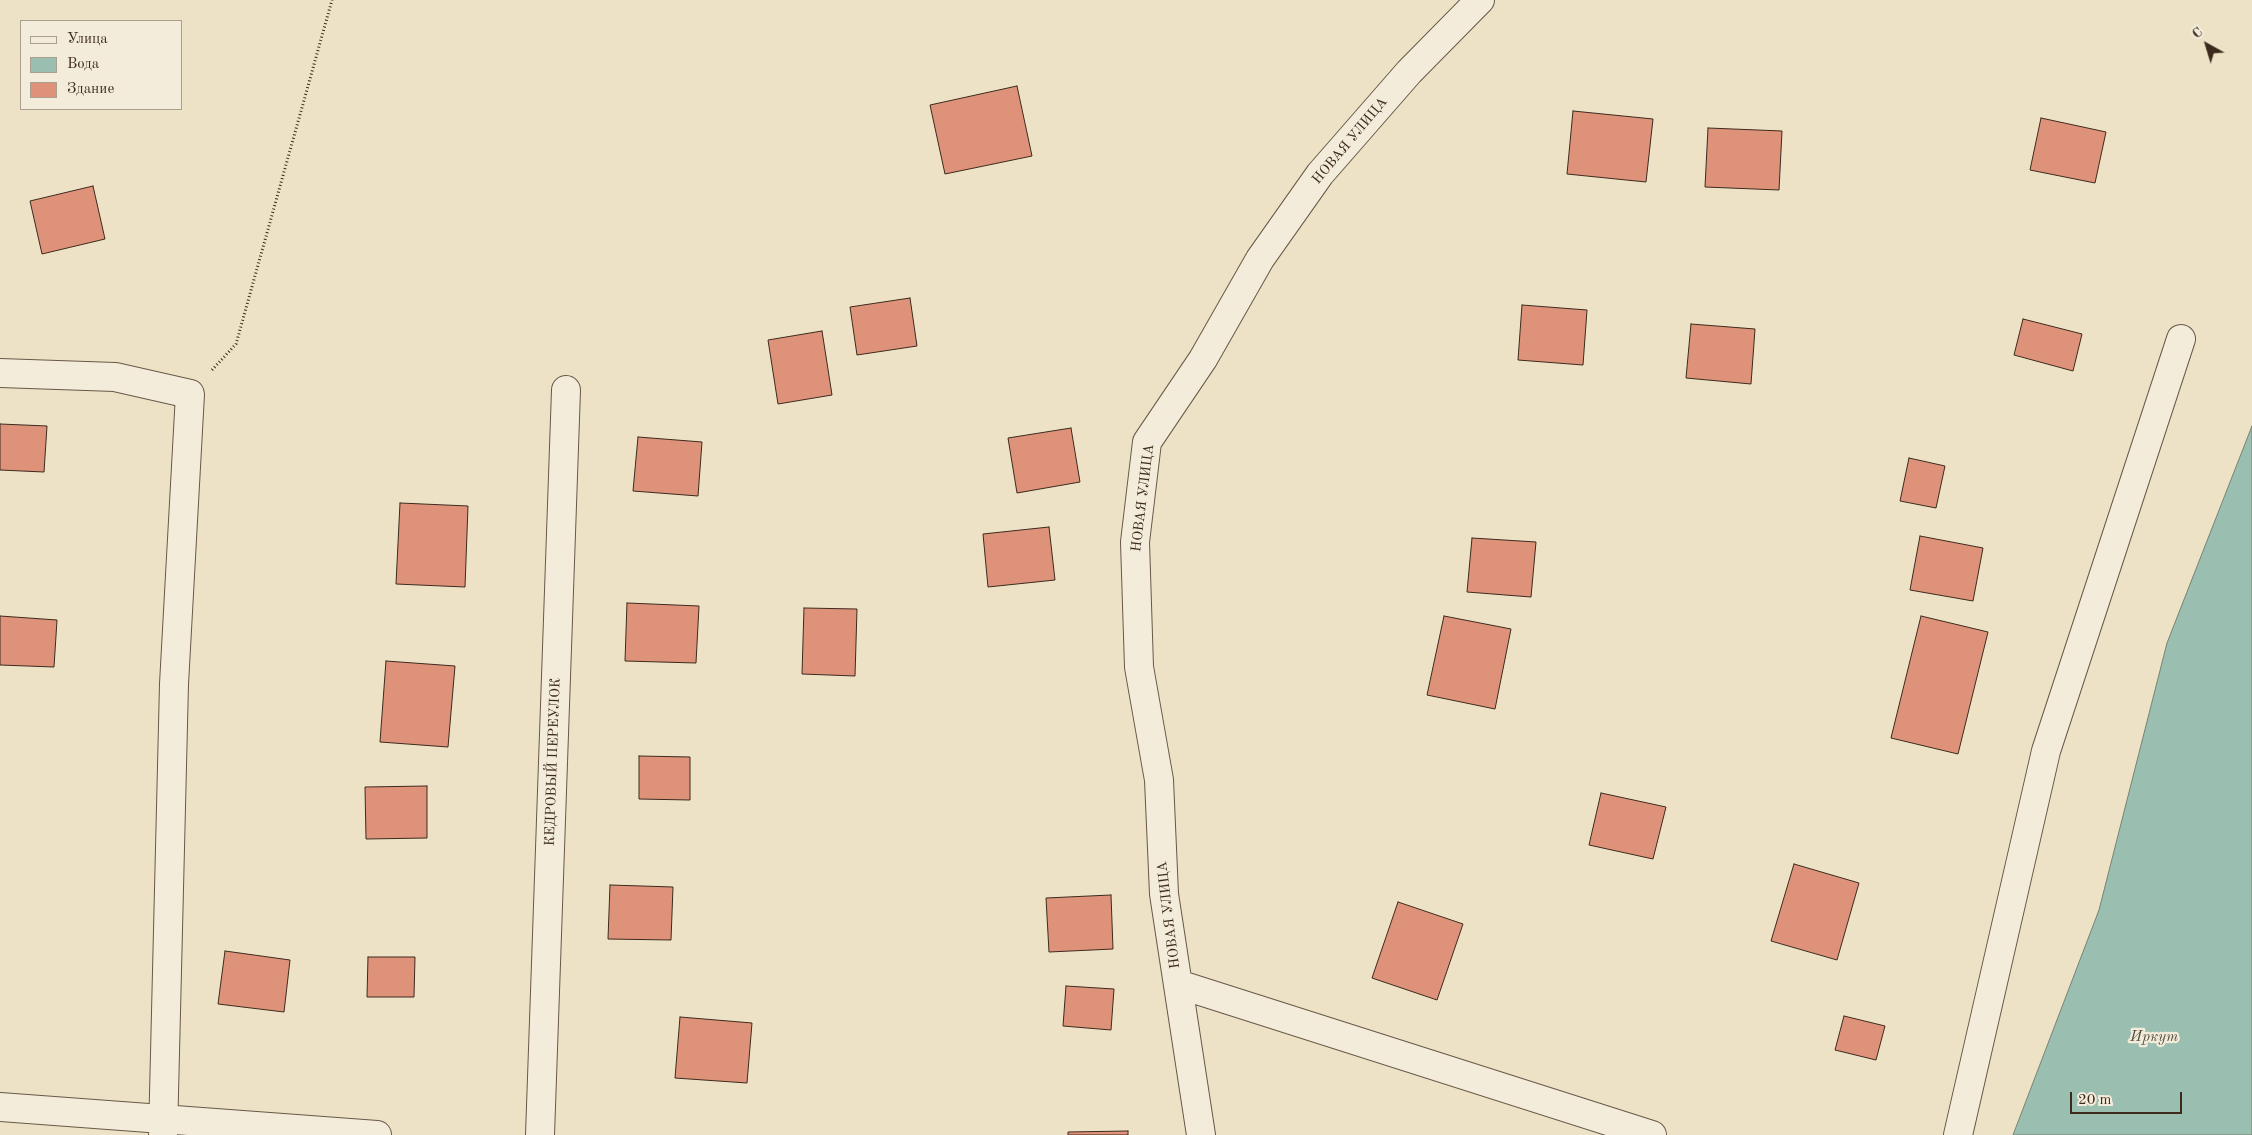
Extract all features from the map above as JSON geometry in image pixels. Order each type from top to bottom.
[{"type":"street","name":"НОВАЯ УЛИЦА","points":[[1201,1135],[1164,894],[1159,780],[1139,667],[1135,542],[1147,442],[1203,359],[1260,259],[1320,174],[1409,72],[1480,0]]},
{"type":"street","points":[[1958,1135],[2046,751],[2181,339]]},
{"type":"street","points":[[0,373],[115,377],[190,394],[174,684],[163,1127]]},
{"type":"street","name":"КЕДРОВЫЙ ПЕРЕУЛОК","points":[[540,1135],[566,390]]},
{"type":"street","points":[[1178,984],[1652,1135]]},
{"type":"street","points":[[0,1107],[163,1127],[377,1135]]},
{"type":"path","points":[[190,394],[236,344],[332,0]]},
{"type":"water","name":"Иркут","points":[[2252,426],[2252,1135],[2013,1135],[2099,910],[2167,643]]},
{"type":"building","points":[[1017,86],[1032,156],[945,174],[930,105]]},
{"type":"building","points":[[1573,111],[1653,119],[1646,182],[1567,174]]},
{"type":"building","points":[[2041,118],[2106,132],[2095,183],[2030,170]]},
{"type":"building","points":[[1708,128],[1782,131],[1779,190],[1705,187]]},
{"type":"building","points":[[93,186],[105,239],[42,254],[30,201]]},
{"type":"building","points":[[910,298],[917,346],[857,355],[850,307]]},
{"type":"building","points":[[1522,305],[1587,310],[1583,365],[1518,360]]},
{"type":"building","points":[[2023,319],[2082,334],[2073,371],[2014,355]]},
{"type":"building","points":[[1691,324],[1755,329],[1751,384],[1686,378]]},
{"type":"building","points":[[822,331],[832,395],[778,404],[768,340]]},
{"type":"building","points":[[0,424],[47,426],[44,472],[0,470]]},
{"type":"building","points":[[1071,428],[1080,482],[1017,493],[1008,438]]},
{"type":"building","points":[[638,437],[702,442],[698,496],[633,491]]},
{"type":"building","points":[[1909,458],[1945,466],[1936,508],[1900,501]]},
{"type":"building","points":[[400,503],[468,506],[465,587],[396,584]]},
{"type":"building","points":[[1049,527],[1055,580],[988,587],[983,534]]},
{"type":"building","points":[[1920,536],[1983,548],[1973,601],[1910,590]]},
{"type":"building","points":[[1472,538],[1536,542],[1531,597],[1467,592]]},
{"type":"building","points":[[627,603],[699,606],[696,663],[625,661]]},
{"type":"building","points":[[804,608],[857,609],[855,676],[802,674]]},
{"type":"building","points":[[0,616],[57,620],[54,667],[0,665]]},
{"type":"building","points":[[1444,616],[1511,629],[1495,709],[1427,695]]},
{"type":"building","points":[[1921,616],[1988,632],[1958,754],[1891,738]]},
{"type":"building","points":[[386,661],[455,666],[448,747],[380,742]]},
{"type":"building","points":[[639,756],[690,757],[690,800],[639,799]]},
{"type":"building","points":[[427,786],[427,838],[366,839],[365,787]]},
{"type":"building","points":[[1601,793],[1666,807],[1653,859],[1589,845]]},
{"type":"building","points":[[1794,864],[1859,883],[1837,960],[1771,941]]},
{"type":"building","points":[[610,885],[673,887],[671,940],[608,939]]},
{"type":"building","points":[[1111,895],[1113,949],[1049,952],[1046,898]]},
{"type":"building","points":[[1398,902],[1463,924],[1437,1000],[1372,978]]},
{"type":"building","points":[[225,951],[290,960],[284,1012],[218,1004]]},
{"type":"building","points":[[368,957],[415,957],[414,997],[367,997]]},
{"type":"building","points":[[1066,986],[1114,989],[1111,1030],[1063,1026]]},
{"type":"building","points":[[1844,1016],[1885,1026],[1876,1060],[1835,1050]]},
{"type":"building","points":[[680,1017],[752,1023],[747,1083],[675,1078]]},
{"type":"building","points":[[1128,1131],[1128,1135],[1068,1135],[1068,1132]]}]
